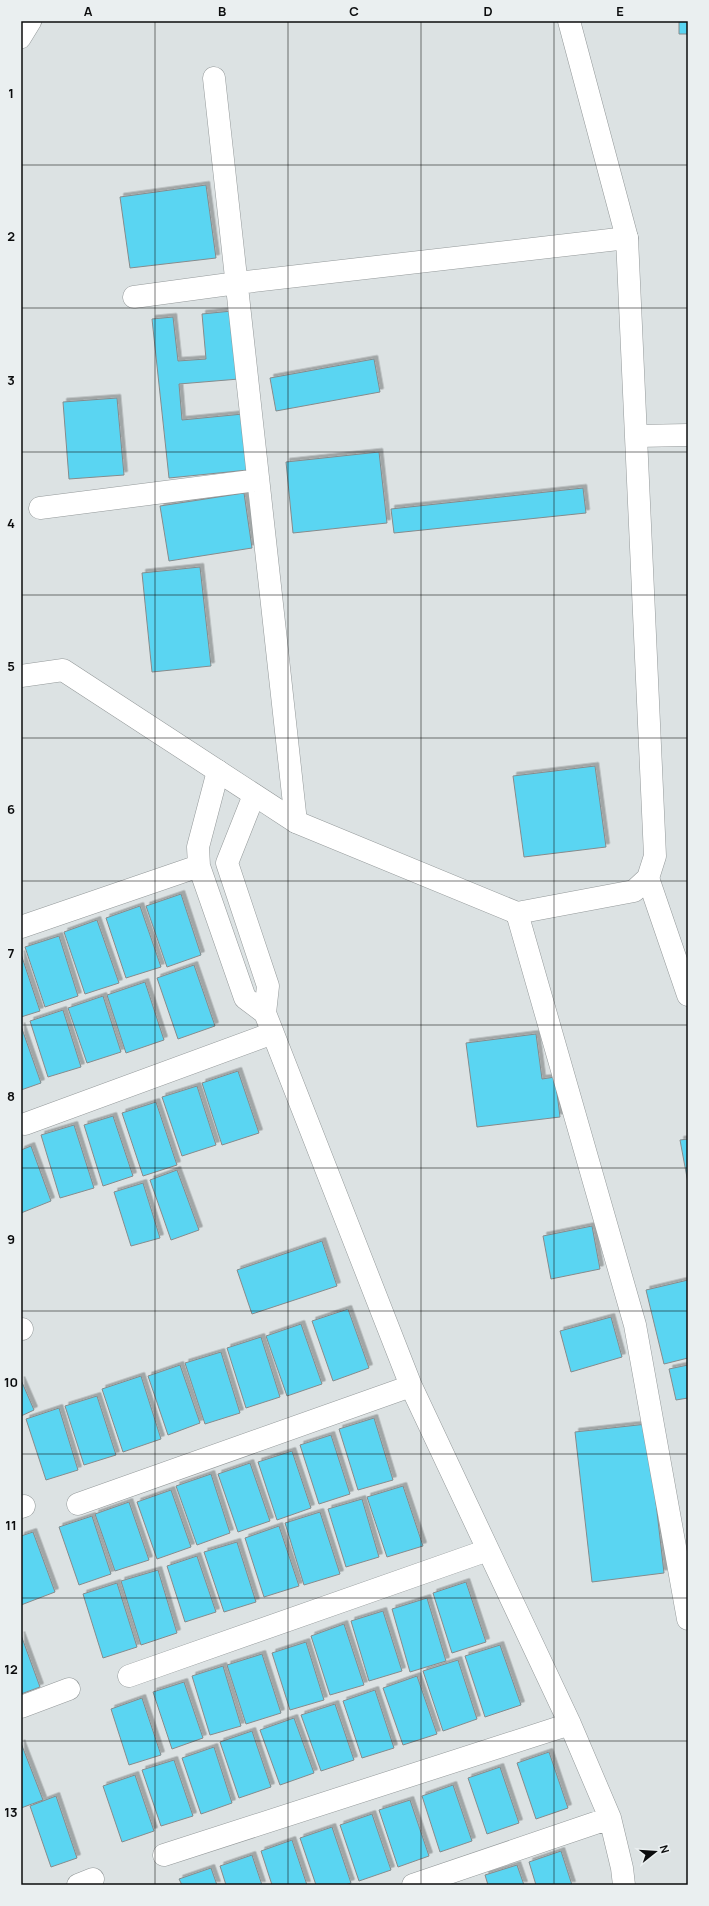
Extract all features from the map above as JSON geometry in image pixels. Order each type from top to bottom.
[{"type":"street","points":[[21,676],[63,670],[296,822],[517,913],[634,891],[648,878],[655,856],[627,238],[569,21]]},
{"type":"street","points":[[214,78],[296,822]]},
{"type":"street","points":[[134,297],[237,283],[627,238]]},
{"type":"street","points":[[637,436],[688,435]]},
{"type":"street","points":[[40,508],[258,480]]},
{"type":"street","points":[[218,771],[198,847],[199,866],[245,998],[265,1013]]},
{"type":"street","points":[[254,795],[227,863],[268,986],[265,1013],[410,1386],[570,1724],[610,1818],[622,1868],[624,1885]]},
{"type":"street","points":[[21,927],[199,866]]},
{"type":"street","points":[[648,878],[688,995]]},
{"type":"street","points":[[517,913],[635,1325],[688,1618]]},
{"type":"street","points":[[25,1124],[273,1033]]},
{"type":"street","points":[[78,1504],[410,1386]]},
{"type":"street","points":[[129,1676],[488,1550]]},
{"type":"street","points":[[21,1707],[69,1689]]},
{"type":"street","points":[[164,1855],[570,1724]]},
{"type":"street","points":[[413,1885],[610,1818]]},
{"type":"lane","points":[[21,39],[32,21]]},
{"type":"building","points":[[679,21],[688,21],[688,34],[679,34]]},
{"type":"building","points":[[206,185],[216,258],[130,268],[120,197]]},
{"type":"building","points":[[232,311],[239,379],[179,384],[182,420],[243,414],[248,470],[169,478],[152,319],[173,317],[178,361],[206,359],[202,314]]},
{"type":"building","points":[[374,359],[380,392],[276,411],[270,378]]},
{"type":"building","points":[[117,398],[124,475],[69,479],[63,402]]},
{"type":"building","points":[[379,452],[387,523],[293,533],[286,462]]},
{"type":"building","points":[[583,488],[586,513],[394,533],[391,509]]},
{"type":"building","points":[[244,493],[252,548],[169,561],[160,506]]},
{"type":"building","points":[[200,567],[211,666],[152,672],[142,573]]},
{"type":"building","points":[[595,766],[606,847],[524,857],[513,776]]},
{"type":"building","points":[[181,894],[201,955],[167,967],[146,906]]},
{"type":"building","points":[[140,906],[161,967],[126,978],[106,918]]},
{"type":"building","points":[[97,920],[119,983],[85,994],[64,932]]},
{"type":"building","points":[[59,936],[78,996],[45,1007],[25,947]]},
{"type":"building","points":[[21,954],[40,1011],[21,1017]]},
{"type":"building","points":[[194,965],[215,1026],[178,1039],[157,978]]},
{"type":"building","points":[[145,982],[164,1040],[126,1053],[107,995]]},
{"type":"building","points":[[103,996],[121,1052],[87,1063],[68,1008]]},
{"type":"building","points":[[63,1010],[81,1067],[48,1077],[30,1021]]},
{"type":"building","points":[[21,1026],[41,1083],[21,1090]]},
{"type":"building","points":[[536,1034],[542,1079],[555,1077],[560,1117],[477,1127],[466,1043]]},
{"type":"building","points":[[238,1071],[259,1133],[222,1145],[202,1083]]},
{"type":"building","points":[[197,1086],[216,1145],[182,1156],[162,1097]]},
{"type":"building","points":[[156,1102],[177,1165],[143,1176],[122,1113]]},
{"type":"building","points":[[113,1116],[133,1176],[103,1186],[84,1125]]},
{"type":"building","points":[[74,1125],[94,1188],[60,1198],[41,1135]]},
{"type":"building","points":[[688,1139],[688,1183],[680,1140]]},
{"type":"building","points":[[31,1146],[51,1201],[21,1213],[21,1150]]},
{"type":"building","points":[[177,1170],[199,1230],[171,1240],[150,1180]]},
{"type":"building","points":[[143,1183],[160,1238],[131,1246],[114,1192]]},
{"type":"building","points":[[592,1226],[600,1269],[551,1279],[543,1236]]},
{"type":"building","points":[[322,1241],[337,1286],[252,1314],[237,1270]]},
{"type":"building","points":[[688,1280],[688,1358],[664,1364],[646,1290]]},
{"type":"building","points":[[348,1309],[369,1368],[333,1381],[312,1321]]},
{"type":"building","points":[[611,1317],[622,1357],[571,1372],[560,1331]]},
{"type":"building","points":[[301,1324],[322,1384],[287,1396],[266,1336]]},
{"type":"building","points":[[261,1337],[280,1397],[246,1408],[227,1348]]},
{"type":"building","points":[[221,1352],[240,1413],[205,1424],[185,1363]]},
{"type":"building","points":[[180,1365],[200,1423],[168,1435],[148,1376]]},
{"type":"building","points":[[688,1365],[688,1398],[676,1400],[669,1369]]},
{"type":"building","points":[[141,1376],[161,1439],[123,1452],[102,1389]]},
{"type":"building","points":[[21,1380],[34,1410],[21,1416]]},
{"type":"building","points":[[97,1396],[116,1455],[84,1465],[65,1406]]},
{"type":"building","points":[[59,1408],[78,1470],[46,1480],[26,1419]]},
{"type":"building","points":[[374,1418],[393,1480],[358,1490],[339,1429]]},
{"type":"building","points":[[647,1424],[664,1573],[592,1582],[575,1432]]},
{"type":"building","points":[[331,1435],[350,1494],[319,1504],[300,1445]]},
{"type":"building","points":[[292,1451],[311,1508],[277,1520],[258,1462]]},
{"type":"building","points":[[250,1463],[270,1521],[238,1532],[218,1474]]},
{"type":"building","points":[[211,1474],[230,1533],[197,1545],[176,1486]]},
{"type":"building","points":[[403,1486],[423,1546],[387,1557],[367,1497]]},
{"type":"building","points":[[171,1490],[191,1547],[157,1559],[137,1502]]},
{"type":"building","points":[[362,1499],[379,1557],[346,1567],[328,1509]]},
{"type":"building","points":[[129,1502],[149,1560],[115,1571],[95,1514]]},
{"type":"building","points":[[320,1512],[340,1574],[304,1585],[285,1523]]},
{"type":"building","points":[[92,1516],[111,1574],[79,1585],[59,1527]]},
{"type":"building","points":[[279,1526],[299,1586],[264,1597],[245,1538]]},
{"type":"building","points":[[33,1532],[55,1592],[21,1605],[21,1536]]},
{"type":"building","points":[[237,1542],[256,1602],[224,1612],[204,1552]]},
{"type":"building","points":[[197,1556],[216,1612],[185,1622],[167,1566]]},
{"type":"building","points":[[158,1570],[177,1633],[141,1645],[121,1581]]},
{"type":"building","points":[[466,1582],[486,1642],[452,1653],[433,1593]]},
{"type":"building","points":[[117,1583],[137,1647],[103,1658],[83,1594]]},
{"type":"building","points":[[427,1598],[446,1661],[410,1672],[392,1609]]},
{"type":"building","points":[[383,1611],[402,1671],[369,1681],[351,1621]]},
{"type":"building","points":[[344,1624],[364,1685],[330,1695],[311,1636]]},
{"type":"building","points":[[21,1635],[40,1687],[21,1694]]},
{"type":"building","points":[[306,1642],[324,1700],[290,1710],[272,1653]]},
{"type":"building","points":[[500,1645],[521,1705],[485,1717],[465,1656]]},
{"type":"building","points":[[262,1654],[281,1713],[246,1724],[227,1665]]},
{"type":"building","points":[[458,1660],[477,1719],[443,1731],[423,1671]]},
{"type":"building","points":[[223,1666],[241,1726],[210,1735],[192,1676]]},
{"type":"building","points":[[417,1676],[437,1734],[403,1745],[383,1688]]},
{"type":"building","points":[[184,1682],[203,1738],[172,1749],[153,1692]]},
{"type":"building","points":[[375,1690],[394,1748],[362,1758],[343,1701]]},
{"type":"building","points":[[142,1698],[161,1755],[129,1765],[111,1709]]},
{"type":"building","points":[[335,1704],[354,1760],[321,1771],[301,1715]]},
{"type":"building","points":[[294,1718],[314,1773],[280,1785],[260,1730]]},
{"type":"building","points":[[252,1731],[271,1787],[239,1798],[220,1742]]},
{"type":"building","points":[[21,1743],[43,1800],[21,1808]]},
{"type":"building","points":[[214,1747],[232,1803],[201,1814],[182,1758]]},
{"type":"building","points":[[549,1752],[568,1808],[536,1819],[517,1763]]},
{"type":"building","points":[[174,1760],[193,1816],[161,1826],[142,1770]]},
{"type":"building","points":[[500,1767],[519,1823],[487,1834],[468,1778]]},
{"type":"building","points":[[135,1775],[154,1831],[122,1842],[103,1786]]},
{"type":"building","points":[[453,1785],[472,1841],[440,1852],[422,1796]]},
{"type":"building","points":[[56,1796],[77,1858],[51,1867],[30,1806]]},
{"type":"building","points":[[410,1800],[429,1856],[398,1867],[379,1810]]},
{"type":"building","points":[[372,1814],[391,1870],[359,1881],[340,1825]]},
{"type":"building","points":[[332,1827],[351,1883],[345,1885],[316,1885],[300,1838]]},
{"type":"building","points":[[292,1840],[307,1885],[272,1885],[261,1851]]},
{"type":"building","points":[[561,1851],[572,1885],[536,1885],[529,1862]]},
{"type":"building","points":[[252,1855],[262,1885],[226,1885],[220,1866]]},
{"type":"building","points":[[517,1865],[524,1885],[488,1885],[485,1875]]},
{"type":"building","points":[[211,1868],[217,1885],[182,1885],[179,1879]]}]
